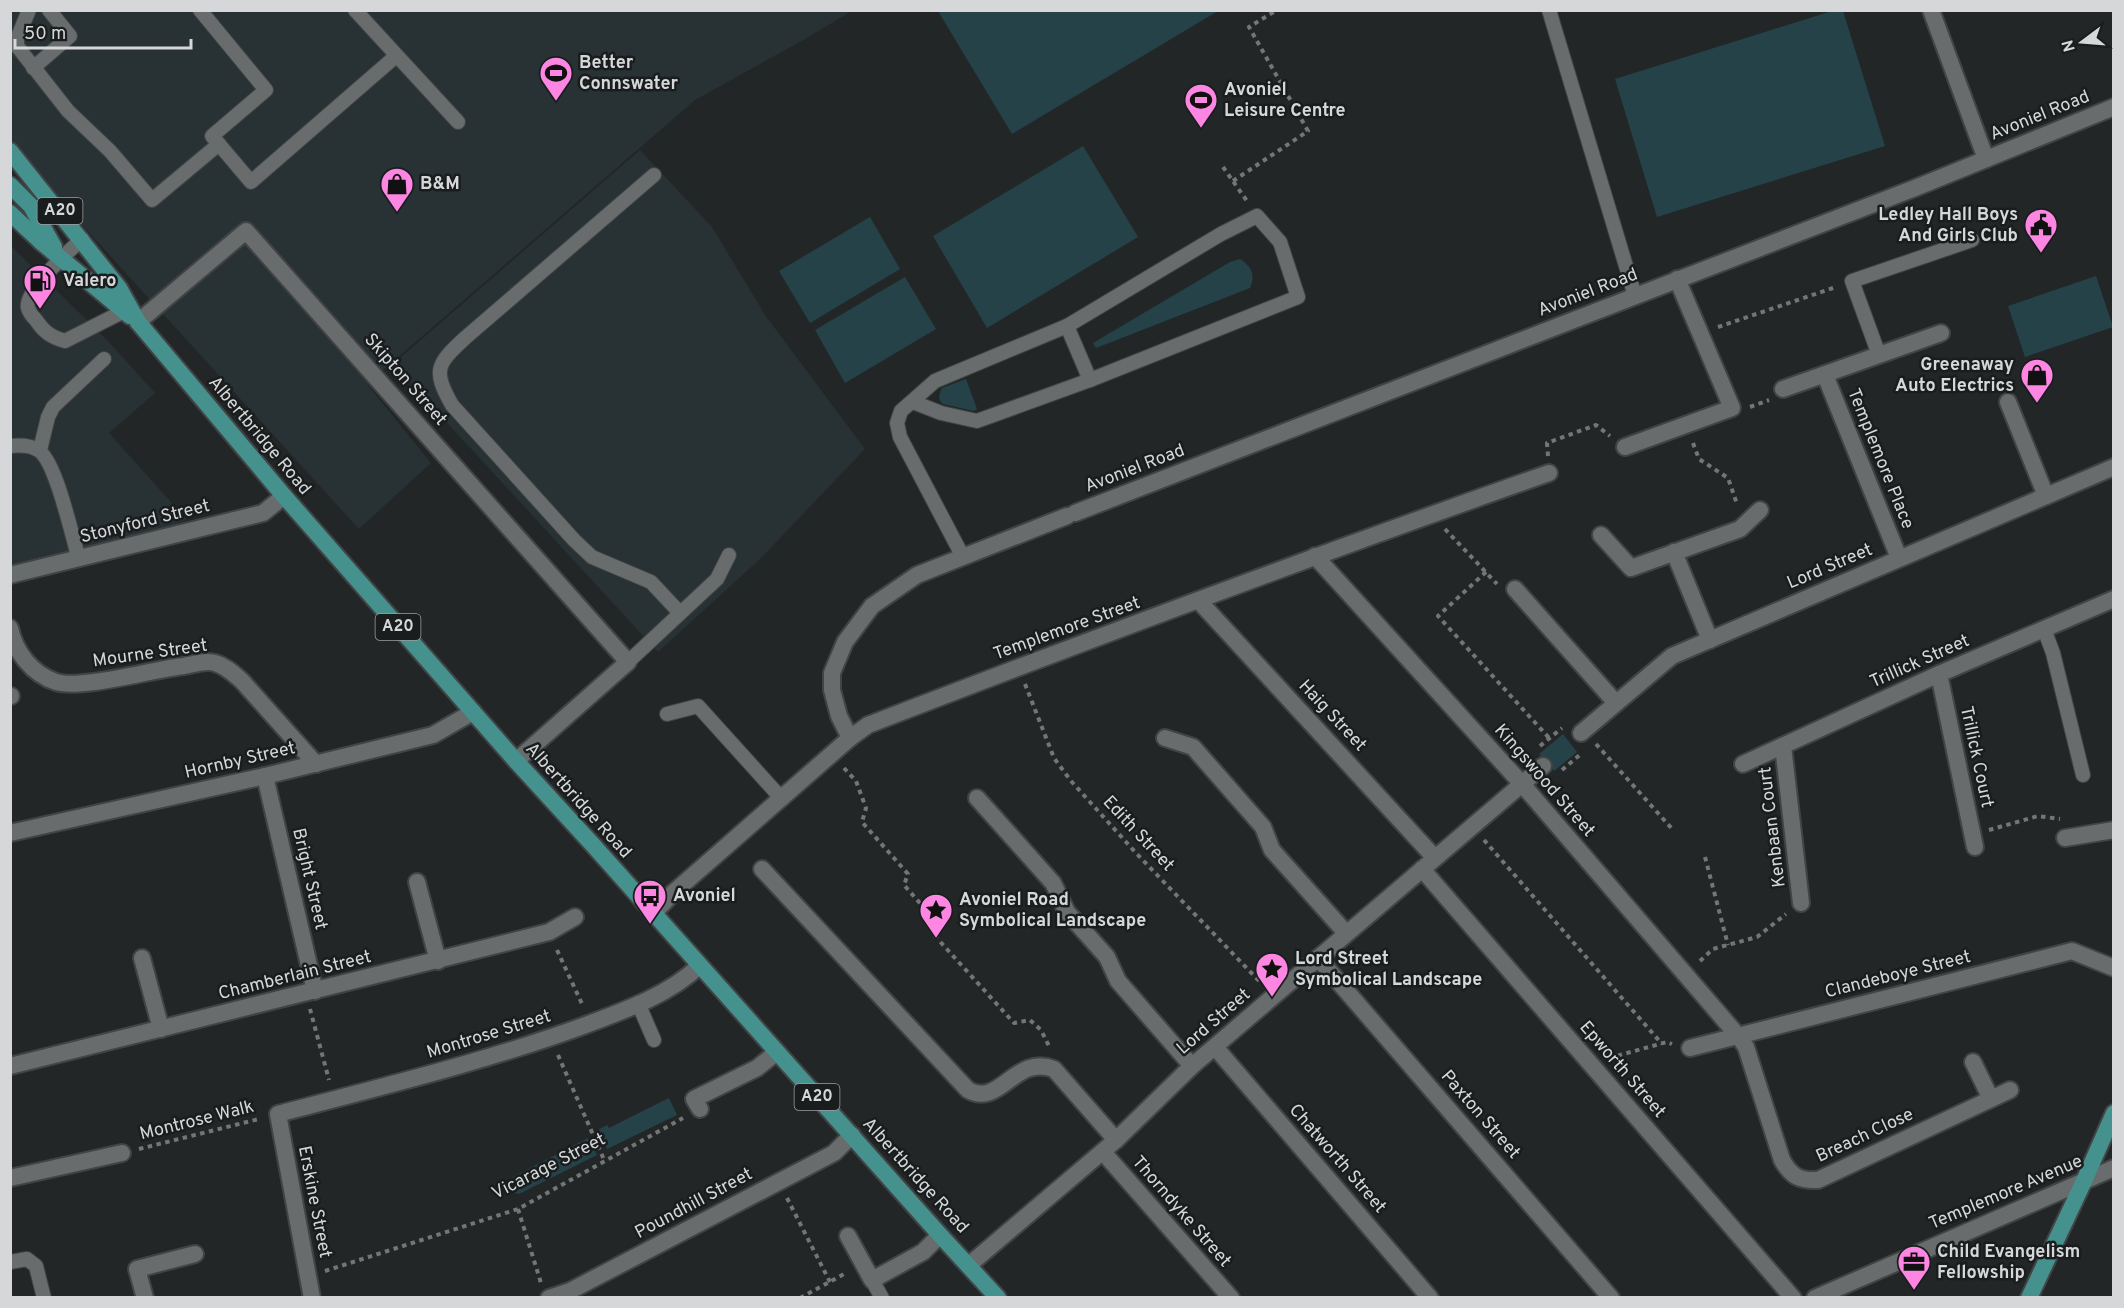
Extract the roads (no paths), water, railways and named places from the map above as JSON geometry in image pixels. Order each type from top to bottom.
[{"type":"main road","name":"Albertbridge Road","points":[[10,151],[119,288],[131,314]]},
{"type":"main road","points":[[10,185],[31,206],[60,258]]},
{"type":"main road","name":"Albertbridge Road","points":[[10,213],[60,258],[131,314],[284,496],[516,761],[594,845],[699,966],[998,1298]]},
{"type":"main road","points":[[2029,1298],[2114,1113]]},
{"type":"street","points":[[1931,10],[1986,159]]},
{"type":"street","name":"Avoniel Road","points":[[850,738],[839,716],[832,690],[832,673],[845,642],[872,606],[917,575],[1986,159],[2114,107]]},
{"type":"street","name":"Skipton Street","points":[[131,314],[246,231],[628,662]]},
{"type":"street","points":[[1624,447],[1732,408],[1677,279]]},
{"type":"street","name":"Templemore Place","points":[[1783,389],[1941,333]]},
{"type":"street","name":"Templemore Place","points":[[1825,375],[1899,558]]},
{"type":"street","points":[[2008,402],[2046,496]]},
{"type":"street","name":"Lord Street","points":[[1579,734],[1672,656],[2114,467]]},
{"type":"street","name":"Templemore Street","points":[[653,914],[674,892],[850,738],[868,725],[1315,556],[1549,473]]},
{"type":"street","name":"Stonyford Street","points":[[10,575],[263,513],[284,496]]},
{"type":"street","points":[[1601,535],[1631,568],[1740,529],[1760,510]]},
{"type":"street","points":[[1674,552],[1710,640]]},
{"type":"street","name":"Kingswood Street","points":[[1315,556],[1522,784],[1739,1036]]},
{"type":"street","points":[[1515,589],[1616,703]]},
{"type":"street","name":"Trillick Street","points":[[1743,764],[2114,598]]},
{"type":"street","name":"Haig Street","points":[[1199,601],[1435,858]]},
{"type":"street","name":"Mourne Street","points":[[10,628],[13,641],[24,659],[36,670],[56,682],[82,684],[165,668],[213,662],[228,669],[242,681],[316,764]]},
{"type":"street","points":[[516,761],[628,662]]},
{"type":"street","name":"Trillick Court","points":[[1940,674],[1974,841]]},
{"type":"street","name":"Hornby Street","points":[[10,833],[265,776],[433,735],[473,712]]},
{"type":"street","points":[[1165,738],[1192,747],[1263,827],[1272,850],[1346,933]]},
{"type":"street","name":"Kenbaan Court","points":[[1783,746],[1801,903]]},
{"type":"street","name":"Lord Street","points":[[969,1265],[1103,1152],[1192,1066],[1543,766]]},
{"type":"street","name":"Bright Street","points":[[265,776],[315,991]]},
{"type":"street","points":[[977,798],[1053,883],[1066,912],[1107,957],[1118,981],[1192,1066]]},
{"type":"street","points":[[2065,837],[2114,830]]},
{"type":"street","points":[[762,869],[968,1090],[976,1094],[986,1094],[1019,1072],[1044,1065],[1054,1069],[1116,1140]]},
{"type":"street","name":"Epworth Street","points":[[1422,869],[1794,1298]]},
{"type":"street","points":[[417,882],[438,961]]},
{"type":"street","name":"Chamberlain Street","points":[[10,1066],[549,932],[575,917]]},
{"type":"street","name":"Clandeboye Street","points":[[1690,1048],[2072,951],[2114,968]]},
{"type":"street","points":[[142,958],[161,1029]]},
{"type":"street","name":"Paxton Street","points":[[1318,958],[1611,1298]]},
{"type":"street","name":"Montrose Street","points":[[278,1114],[527,1047],[638,1003],[681,982],[699,966]]},
{"type":"street","name":"Breach Close","points":[[1739,1036],[1746,1047],[1782,1160],[1795,1178],[1805,1181],[1818,1180],[2010,1090]]},
{"type":"street","name":"Chatworth Street","points":[[1215,1047],[1430,1298]]},
{"type":"street","points":[[700,1109],[694,1099],[757,1068],[777,1052]]},
{"type":"street","points":[[1973,1062],[1991,1099]]},
{"type":"street","name":"Erskine Street","points":[[278,1114],[312,1298]]},
{"type":"street","name":"Poundhill Street","points":[[545,1292],[570,1291],[834,1153],[852,1136]]},
{"type":"street","name":"Thorndyke Street","points":[[1103,1152],[1231,1298]]},
{"type":"street","points":[[10,1178],[122,1153]]},
{"type":"street","name":"Templemore Avenue","points":[[1815,1298],[2114,1168]]},
{"type":"street","points":[[848,1236],[872,1280],[923,1252],[940,1235]]},
{"type":"street","points":[[145,1298],[137,1269],[195,1254]]},
{"type":"lane","points":[[29,10],[17,39],[17,46],[68,111],[110,151],[152,200],[219,144]]},
{"type":"lane","points":[[33,68],[70,36],[49,10]]},
{"type":"lane","points":[[200,10],[266,90],[212,136],[251,182],[396,56]]},
{"type":"lane","points":[[355,10],[458,122]]},
{"type":"lane","points":[[1549,10],[1635,296]]},
{"type":"lane","points":[[654,176],[465,338],[447,355],[439,371],[441,386],[452,405],[574,540],[592,557],[651,582],[680,613]]},
{"type":"lane","points":[[913,402],[940,414],[977,421],[1090,380],[1298,297],[1280,242],[1257,216],[1221,234],[1067,326],[935,381],[901,411],[897,423],[900,437],[963,557]]},
{"type":"lane","points":[[81,239],[48,271],[28,299],[27,308],[41,328],[51,337],[65,341],[131,314]]},
{"type":"lane","points":[[1879,355],[1852,281],[1972,240]]},
{"type":"lane","points":[[1067,326],[1090,380]]},
{"type":"lane","points":[[40,450],[48,417],[53,407],[104,359]]},
{"type":"lane","points":[[10,446],[29,446],[40,450],[45,456],[55,476],[79,559]]},
{"type":"lane","points":[[628,662],[717,579],[729,555]]},
{"type":"lane","points":[[2044,629],[2053,653],[2083,775]]},
{"type":"lane","points":[[667,714],[699,706],[782,799]]},
{"type":"lane","points":[[638,1003],[654,1040]]},
{"type":"lane","points":[[10,1262],[27,1258],[36,1266],[44,1298]]},
{"type":"lane","points":[[872,1280],[882,1298]]},
{"type":"place","name":"Better Connswater","points":[[556,102]]},
{"type":"place","name":"Avoniel Leisure Centre","points":[[1201,129]]},
{"type":"place","name":"B&M","points":[[397,213]]},
{"type":"place","name":"Ledley Hall Boys And Girls Club","points":[[2041,254]]},
{"type":"place","name":"Valero","points":[[40,310]]},
{"type":"place","name":"Greenaway Auto Electrics","points":[[2037,404]]},
{"type":"place","name":"Avoniel","points":[[650,925]]},
{"type":"place","name":"Avoniel Road Symbolical Landscape","points":[[936,939]]},
{"type":"place","name":"Lord Street Symbolical Landscape","points":[[1272,998]]},
{"type":"place","name":"Child Evangelism Fellowship","points":[[1914,1291]]}]
